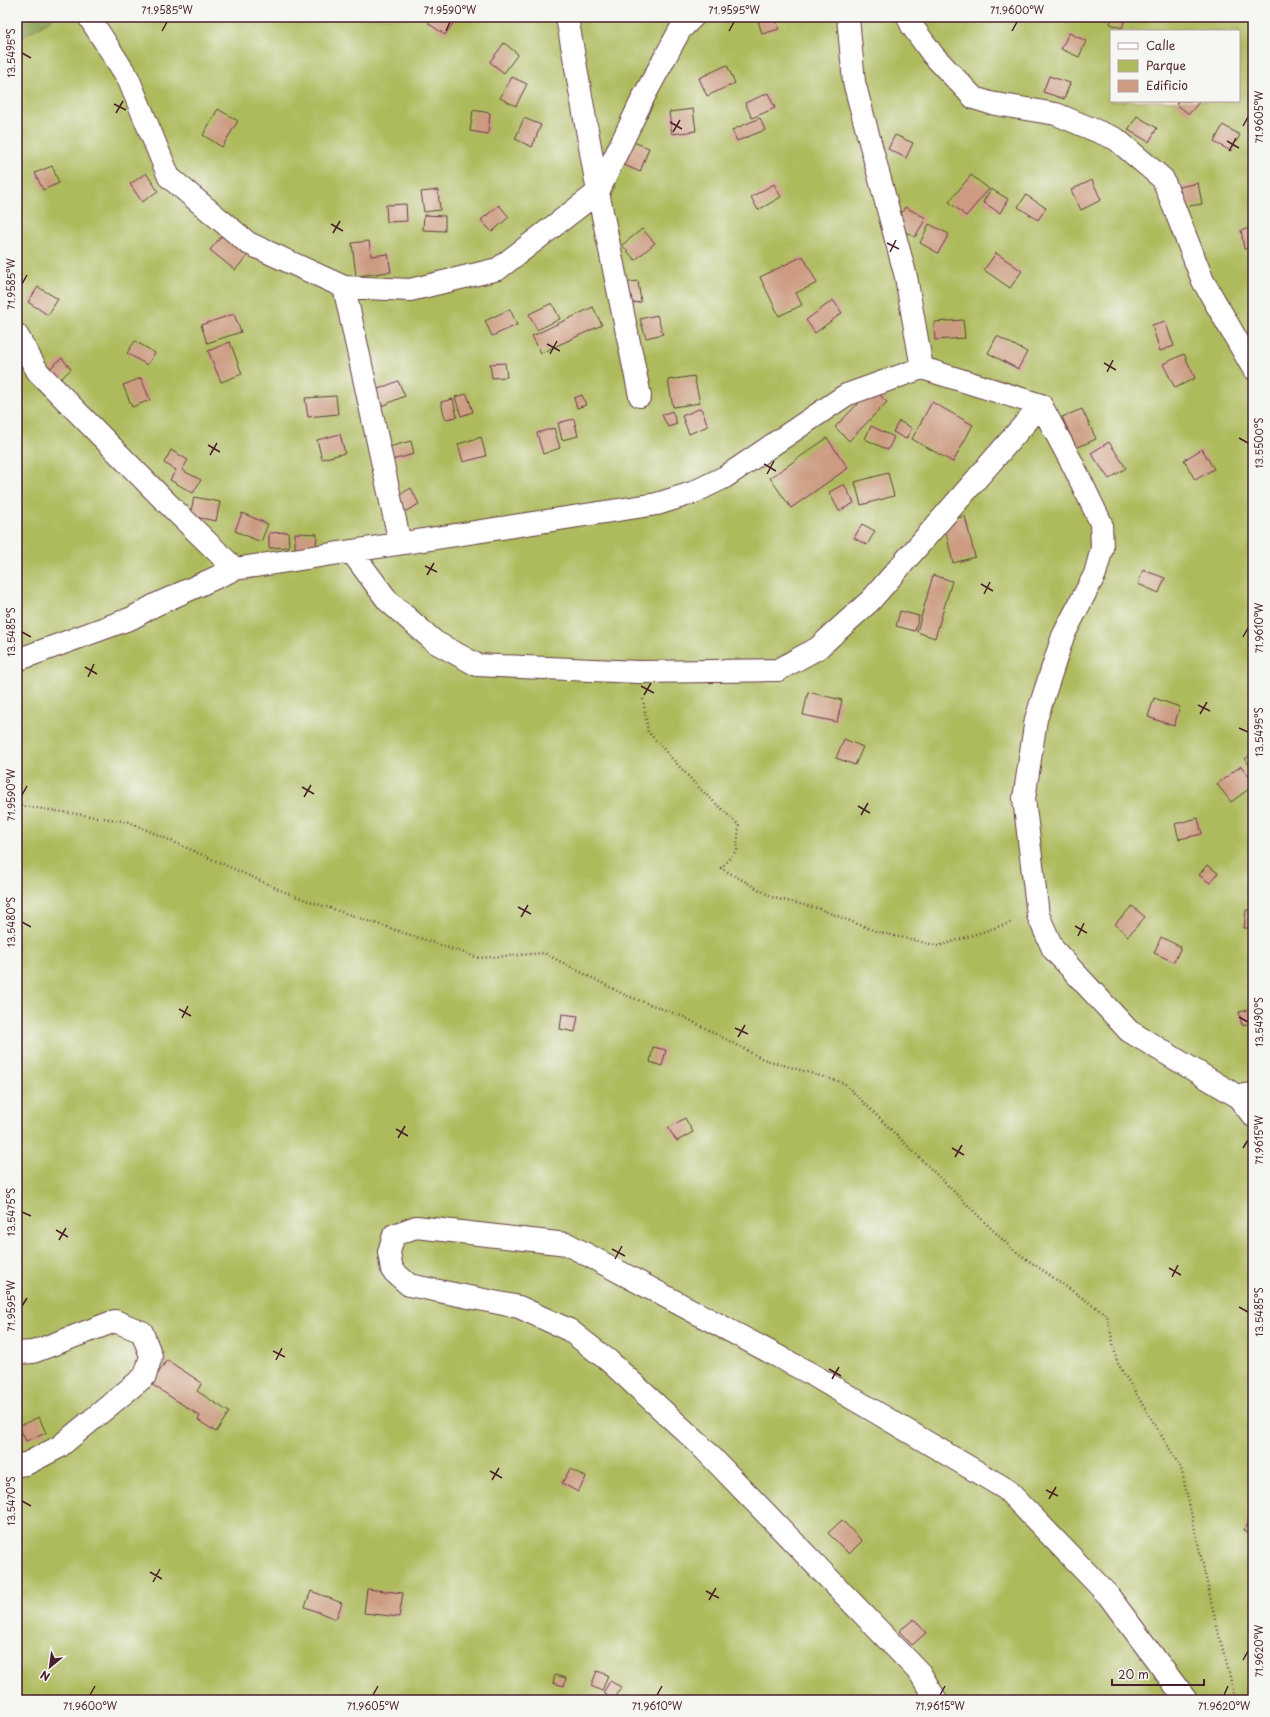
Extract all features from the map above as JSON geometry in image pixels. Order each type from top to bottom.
[{"type":"street","points":[[89,17],[128,78],[169,177],[248,243],[344,287],[410,290],[498,269],[598,192],[644,96],[680,30],[693,17]]},
{"type":"street","points":[[567,17],[598,192],[640,396]]},
{"type":"street","points":[[848,17],[854,82],[906,277],[922,368]]},
{"type":"street","points":[[908,17],[912,26],[933,56],[974,98],[990,103],[1056,114],[1109,136],[1116,139],[1163,179],[1203,281],[1253,368]]},
{"type":"street","points":[[344,287],[400,543]]},
{"type":"street","points":[[17,335],[38,372],[163,499],[235,569]]},
{"type":"street","points":[[17,660],[132,618],[155,605],[235,569],[657,504],[692,493],[725,477],[846,395],[922,368],[1042,405],[1073,465],[1100,523],[1102,548],[1095,574],[1063,636],[1036,719],[1024,798],[1038,915],[1053,949],[1129,1031],[1245,1095],[1253,1116]]},
{"type":"street","points":[[351,551],[388,601],[435,642],[478,664],[639,672],[778,670],[818,648],[871,600],[1042,405]]},
{"type":"street","points":[[936,1700],[920,1673],[699,1444],[609,1362],[569,1330],[519,1307],[409,1285],[392,1270],[389,1252],[394,1235],[416,1227],[567,1244],[813,1375],[1006,1489],[1108,1595],[1186,1700]]},
{"type":"street","points":[[17,1353],[33,1352],[115,1321],[142,1332],[151,1356],[145,1376],[59,1447],[26,1464],[17,1465]]},
{"type":"path","points":[[639,672],[648,732],[700,789],[739,825],[737,850],[720,868],[774,898],[817,908],[878,932],[939,946],[1038,915]]},
{"type":"path","points":[[17,805],[129,822],[294,896],[479,958],[544,953],[625,995],[684,1017],[763,1059],[844,1083],[1012,1249],[1107,1315],[1117,1362],[1181,1468],[1217,1627],[1236,1700]]},
{"type":"green space","points":[[17,17],[55,17],[17,40]]},
{"type":"green space","points":[[55,17],[1253,17],[1253,1700],[17,1700],[17,40]]},
{"type":"building","points":[[432,17],[457,18],[445,35],[428,23]]},
{"type":"building","points":[[757,17],[775,17],[779,29],[762,34]]},
{"type":"building","points":[[1112,17],[1126,17],[1122,28],[1110,24]]},
{"type":"building","points":[[1069,33],[1086,41],[1079,57],[1061,49]]},
{"type":"building","points":[[504,43],[518,54],[504,73],[490,62]]},
{"type":"building","points":[[727,65],[735,83],[707,96],[699,78]]},
{"type":"building","points":[[1049,76],[1070,83],[1064,99],[1043,92]]},
{"type":"building","points":[[512,77],[527,84],[516,106],[500,98]]},
{"type":"building","points":[[768,93],[775,108],[752,118],[745,103]]},
{"type":"building","points":[[1177,102],[1199,102],[1189,114],[1176,104]]},
{"type":"building","points":[[218,109],[238,121],[222,147],[203,135]]},
{"type":"building","points":[[693,109],[696,131],[672,134],[669,112]]},
{"type":"building","points":[[473,110],[490,113],[488,134],[470,131]]},
{"type":"building","points":[[1137,116],[1157,128],[1149,142],[1128,130]]},
{"type":"building","points":[[524,118],[541,125],[532,147],[515,139]]},
{"type":"building","points":[[760,118],[765,130],[737,141],[732,130]]},
{"type":"building","points":[[1223,125],[1240,135],[1231,151],[1214,142]]},
{"type":"building","points":[[895,135],[913,143],[906,158],[888,149]]},
{"type":"building","points":[[633,142],[649,148],[640,172],[624,165]]},
{"type":"building","points":[[52,166],[59,183],[43,190],[35,173]]},
{"type":"building","points":[[146,173],[158,191],[142,202],[130,184]]},
{"type":"building","points":[[971,175],[989,189],[966,216],[949,202]]},
{"type":"building","points":[[1092,180],[1101,200],[1081,210],[1071,190]]},
{"type":"building","points":[[1198,183],[1202,204],[1183,207],[1179,187]]},
{"type":"building","points":[[774,184],[781,197],[758,210],[751,197]]},
{"type":"building","points":[[991,189],[1008,199],[1000,213],[983,202]]},
{"type":"building","points":[[438,190],[440,210],[424,212],[421,192]]},
{"type":"building","points":[[1026,195],[1046,208],[1038,220],[1018,207]]},
{"type":"building","points":[[406,204],[407,221],[387,222],[386,205]]},
{"type":"building","points":[[499,205],[509,217],[492,232],[481,220]]},
{"type":"building","points":[[905,207],[926,218],[915,237],[895,226]]},
{"type":"building","points":[[424,215],[445,216],[445,231],[423,230]]},
{"type":"building","points":[[929,224],[949,234],[938,253],[920,243]]},
{"type":"building","points":[[1253,228],[1253,248],[1244,249],[1241,230]]},
{"type":"building","points":[[642,229],[655,243],[635,260],[622,245]]},
{"type":"building","points":[[223,234],[248,255],[235,270],[210,250]]},
{"type":"building","points":[[369,241],[371,256],[388,254],[391,272],[356,276],[352,243]]},
{"type":"building","points":[[996,253],[1022,271],[1010,288],[984,270]]},
{"type":"building","points":[[803,256],[817,283],[796,293],[802,305],[779,316],[760,277]]},
{"type":"building","points":[[638,281],[641,302],[625,304],[621,283]]},
{"type":"building","points":[[38,287],[58,299],[48,315],[28,302]]},
{"type":"building","points":[[833,300],[842,313],[815,333],[806,320]]},
{"type":"building","points":[[552,303],[560,319],[537,330],[529,314]]},
{"type":"building","points":[[593,307],[602,325],[541,353],[532,336]]},
{"type":"building","points":[[510,309],[517,325],[492,336],[485,321]]},
{"type":"building","points":[[234,314],[241,332],[207,343],[201,325]]},
{"type":"building","points":[[657,315],[663,334],[646,338],[640,319]]},
{"type":"building","points":[[963,320],[965,338],[935,340],[934,322]]},
{"type":"building","points":[[1165,321],[1174,346],[1160,351],[1152,325]]},
{"type":"building","points":[[997,336],[1027,352],[1018,369],[988,353]]},
{"type":"building","points":[[135,341],[155,353],[147,365],[127,353]]},
{"type":"building","points":[[230,342],[242,374],[221,382],[208,351]]},
{"type":"building","points":[[1184,354],[1195,378],[1175,388],[1163,364]]},
{"type":"building","points":[[62,358],[71,369],[60,380],[49,369]]},
{"type":"building","points":[[505,363],[507,377],[492,378],[490,364]]},
{"type":"building","points":[[694,376],[700,403],[673,407],[668,380]]},
{"type":"building","points":[[141,378],[150,400],[132,407],[123,385]]},
{"type":"building","points":[[398,381],[405,396],[377,408],[371,392]]},
{"type":"building","points":[[873,388],[887,402],[849,441],[835,427]]},
{"type":"building","points":[[467,394],[473,412],[461,416],[455,397]]},
{"type":"building","points":[[582,395],[586,405],[577,408],[574,398]]},
{"type":"building","points":[[336,396],[338,414],[308,417],[305,398]]},
{"type":"building","points":[[453,399],[457,417],[445,419],[441,402]]},
{"type":"building","points":[[932,402],[973,425],[953,462],[912,439]]},
{"type":"building","points":[[701,408],[708,426],[689,434],[682,416]]},
{"type":"building","points":[[1082,409],[1096,439],[1076,448],[1062,417]]},
{"type":"building","points":[[672,411],[677,424],[668,427],[662,415]]},
{"type":"building","points":[[574,419],[578,436],[562,440],[558,423]]},
{"type":"building","points":[[899,421],[912,428],[906,439],[893,432]]},
{"type":"building","points":[[871,426],[894,437],[888,450],[865,439]]},
{"type":"building","points":[[554,428],[560,448],[543,454],[537,433]]},
{"type":"building","points":[[340,434],[345,453],[322,459],[317,440]]},
{"type":"building","points":[[481,437],[486,456],[463,462],[458,444]]},
{"type":"building","points":[[827,438],[848,468],[791,508],[770,478]]},
{"type":"building","points":[[411,441],[414,454],[392,460],[389,447]]},
{"type":"building","points":[[1109,442],[1126,468],[1109,479],[1091,453]]},
{"type":"building","points":[[1202,449],[1214,469],[1195,480],[1184,460]]},
{"type":"building","points":[[171,450],[188,460],[182,470],[201,480],[193,493],[170,480],[176,470],[164,463]]},
{"type":"building","points":[[888,473],[894,496],[861,505],[855,482]]},
{"type":"building","points":[[844,484],[854,503],[839,511],[829,492]]},
{"type":"building","points":[[411,488],[419,504],[404,512],[396,497]]},
{"type":"building","points":[[194,497],[220,502],[216,521],[190,516]]},
{"type":"building","points":[[242,513],[268,524],[261,542],[235,531]]},
{"type":"building","points":[[965,516],[975,557],[953,563],[943,521]]},
{"type":"building","points":[[862,524],[875,531],[867,545],[854,538]]},
{"type":"building","points":[[288,532],[289,547],[269,548],[269,533]]},
{"type":"building","points":[[295,533],[317,534],[316,550],[295,550]]},
{"type":"building","points":[[1143,570],[1165,578],[1159,593],[1138,584]]},
{"type":"building","points":[[933,575],[952,581],[935,638],[917,632]]},
{"type":"building","points":[[900,611],[919,616],[915,631],[896,626]]},
{"type":"building","points":[[808,692],[842,700],[837,722],[803,715]]},
{"type":"building","points":[[1154,698],[1180,707],[1174,726],[1148,717]]},
{"type":"building","points":[[844,739],[863,747],[855,765],[836,758]]},
{"type":"building","points":[[1253,753],[1253,770],[1245,759]]},
{"type":"building","points":[[1241,766],[1253,782],[1253,786],[1231,802],[1217,784]]},
{"type":"building","points":[[1198,818],[1202,834],[1179,839],[1175,824]]},
{"type":"building","points":[[1207,865],[1218,873],[1210,883],[1199,875]]},
{"type":"building","points":[[1132,906],[1145,917],[1128,936],[1115,924]]},
{"type":"building","points":[[1246,910],[1253,910],[1253,928],[1244,928]]},
{"type":"building","points":[[1161,937],[1181,947],[1174,962],[1154,953]]},
{"type":"building","points":[[1253,1009],[1253,1023],[1242,1025],[1239,1012]]},
{"type":"building","points":[[562,1014],[578,1016],[575,1032],[560,1029]]},
{"type":"building","points":[[653,1047],[666,1050],[662,1066],[650,1062]]},
{"type":"building","points":[[685,1118],[693,1132],[677,1141],[668,1128]]},
{"type":"building","points":[[167,1360],[202,1383],[197,1391],[229,1412],[216,1432],[198,1420],[200,1416],[151,1384]]},
{"type":"building","points":[[39,1417],[46,1433],[26,1441],[19,1426]]},
{"type":"building","points":[[570,1469],[586,1477],[578,1492],[562,1483]]},
{"type":"building","points":[[1253,1510],[1253,1534],[1244,1530]]},
{"type":"building","points":[[842,1520],[862,1541],[849,1554],[828,1533]]},
{"type":"building","points":[[367,1589],[403,1593],[399,1617],[364,1613]]},
{"type":"building","points":[[311,1591],[342,1603],[336,1619],[305,1607]]},
{"type":"building","points":[[914,1619],[926,1633],[912,1645],[899,1631]]},
{"type":"building","points":[[597,1671],[608,1675],[602,1691],[591,1686]]},
{"type":"building","points":[[555,1675],[566,1678],[564,1686],[553,1683]]},
{"type":"building","points":[[610,1681],[621,1687],[615,1699],[603,1693]]}]
